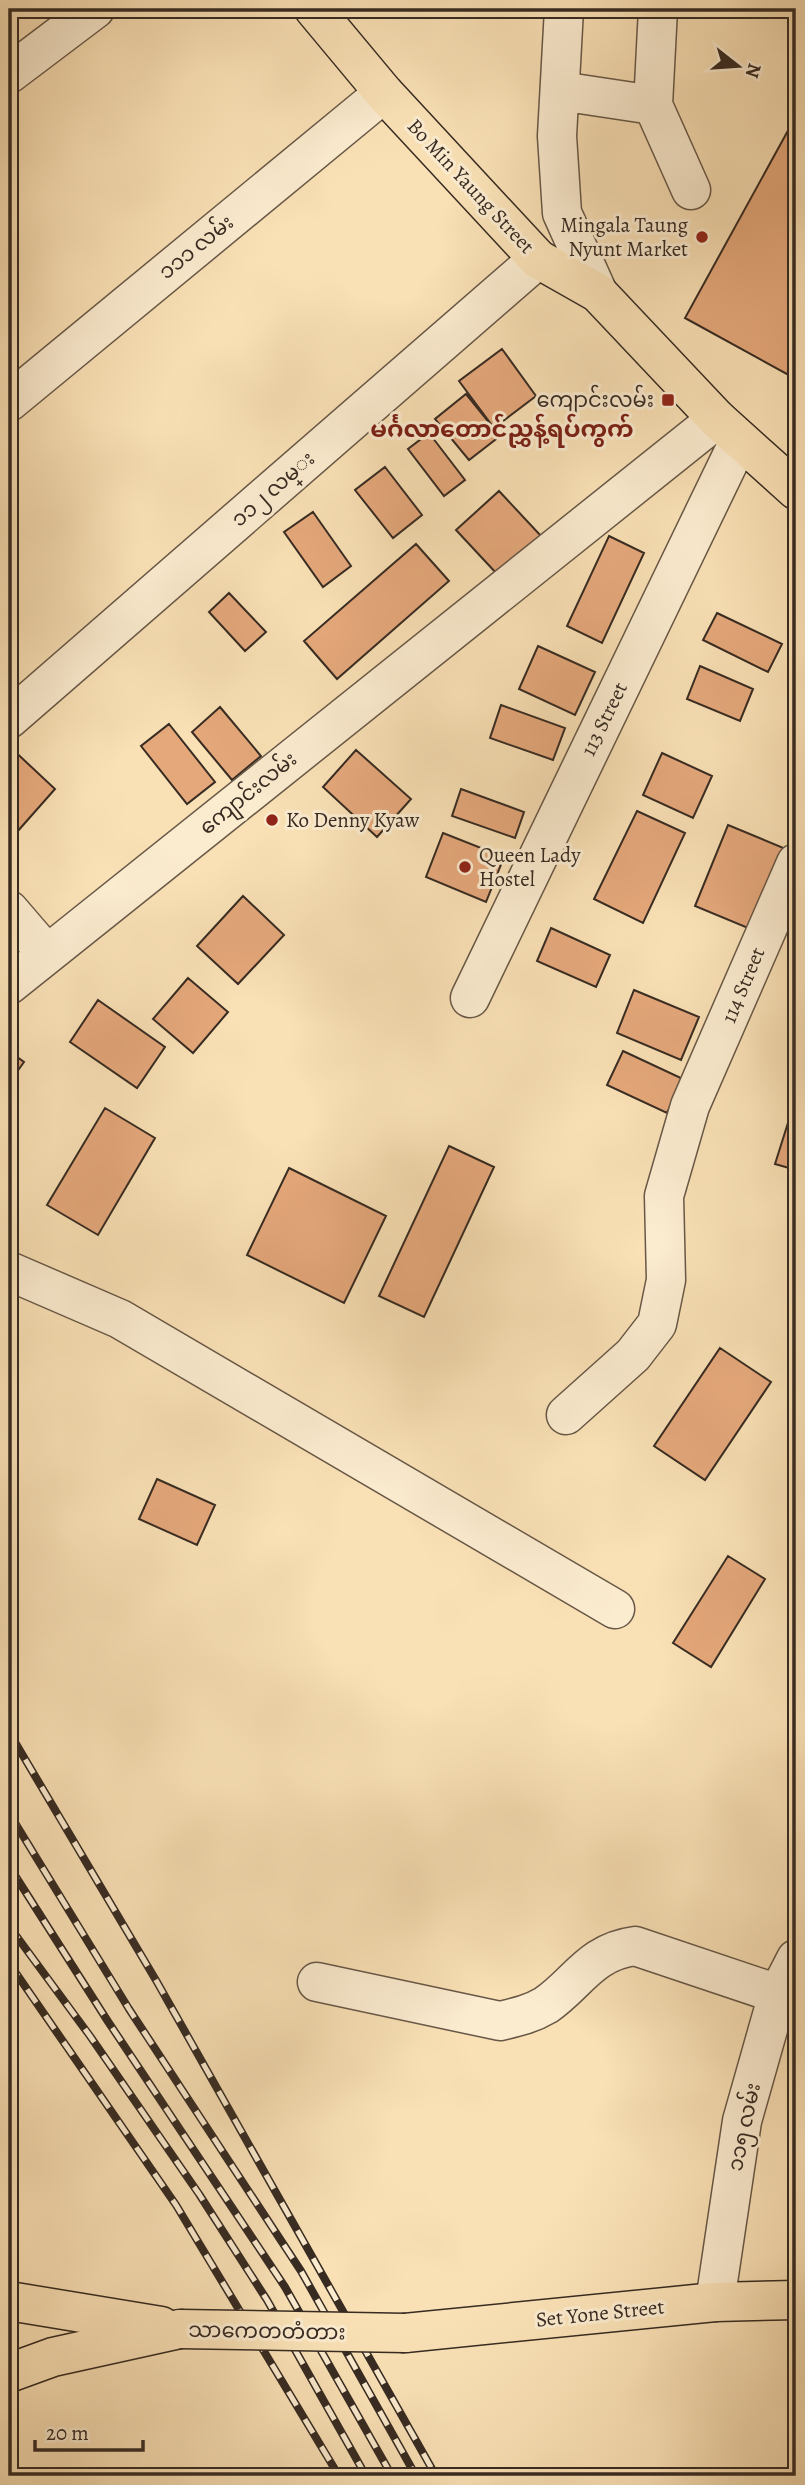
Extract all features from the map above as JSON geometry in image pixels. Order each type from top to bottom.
[{"type":"main road","name":"Bo Min Yaung Street","points":[[314,9],[384,93],[538,258],[598,293],[728,430],[796,489]]},
{"type":"main road","name":"Set Yone Street","points":[[405,2333],[715,2302],[796,2300]]},
{"type":"main road","points":[[9,2301],[180,2329]]},
{"type":"main road","name":"သာကေတတံတား","points":[[9,2373],[53,2357],[180,2329],[405,2333]]},
{"type":"street","points":[[9,74],[94,9]]},
{"type":"street","points":[[564,9],[557,136],[562,214],[598,293]]},
{"type":"street","points":[[658,9],[653,105],[691,190]]},
{"type":"street","points":[[560,91],[653,105]]},
{"type":"street","name":"၁၁၁ လမ်း","points":[[9,402],[384,93]]},
{"type":"street","name":"၁၁၂ လမ္း","points":[[9,719],[538,258]]},
{"type":"street","name":"ကျောင်းလမ်း","points":[[9,985],[46,953],[728,430]]},
{"type":"street","name":"113 Street","points":[[470,998],[728,430]]},
{"type":"street","name":"114 Street","points":[[566,1415],[633,1355],[657,1324],[666,1280],[664,1196],[690,1106],[796,863]]},
{"type":"street","points":[[9,910],[46,953]]},
{"type":"street","points":[[9,1271],[120,1319],[615,1609]]},
{"type":"street","points":[[317,1982],[500,2021],[528,2015],[548,2003],[596,1961],[620,1948],[635,1946],[778,1994]]},
{"type":"street","name":"၁၁၅ လမ်း","points":[[715,2302],[742,2121],[778,1994],[796,1959]]},
{"type":"building","points":[[796,116],[796,379],[685,318]]},
{"type":"building","points":[[502,349],[536,396],[494,428],[459,381]]},
{"type":"building","points":[[466,394],[500,436],[469,460],[435,419]]},
{"type":"building","points":[[429,433],[465,480],[444,496],[408,449]]},
{"type":"building","points":[[385,467],[422,515],[393,538],[355,490]]},
{"type":"building","points":[[499,491],[541,536],[498,575],[456,530]]},
{"type":"building","points":[[313,512],[351,566],[323,587],[284,532]]},
{"type":"building","points":[[609,536],[644,553],[602,643],[567,626]]},
{"type":"building","points":[[416,544],[449,581],[337,679],[304,641]]},
{"type":"building","points":[[229,593],[266,632],[245,651],[209,612]]},
{"type":"building","points":[[717,613],[782,644],[768,672],[703,640]]},
{"type":"building","points":[[538,646],[595,672],[575,715],[519,689]]},
{"type":"building","points":[[700,666],[753,689],[740,721],[687,699]]},
{"type":"building","points":[[501,705],[565,728],[553,760],[490,738]]},
{"type":"building","points":[[220,707],[261,756],[232,780],[192,732]]},
{"type":"building","points":[[169,724],[215,782],[187,804],[141,746]]},
{"type":"building","points":[[9,746],[55,789],[9,841]]},
{"type":"building","points":[[356,750],[411,799],[377,837],[323,787]]},
{"type":"building","points":[[662,753],[712,776],[693,818],[643,795]]},
{"type":"building","points":[[461,789],[524,812],[515,838],[452,816]]},
{"type":"building","points":[[637,811],[685,833],[643,923],[594,899]]},
{"type":"building","points":[[728,825],[793,852],[760,933],[695,906]]},
{"type":"building","name":"Queen Lady Hostel","points":[[443,833],[504,857],[486,902],[426,877]]},
{"type":"building","points":[[243,896],[284,935],[238,984],[197,946]]},
{"type":"building","points":[[551,928],[610,955],[596,987],[537,961]]},
{"type":"building","points":[[188,978],[228,1012],[193,1053],[153,1019]]},
{"type":"building","points":[[634,990],[699,1017],[681,1060],[617,1033]]},
{"type":"building","points":[[98,1000],[165,1047],[137,1088],[70,1042]]},
{"type":"building","points":[[9,1051],[24,1062],[9,1083]]},
{"type":"building","points":[[623,1051],[683,1079],[667,1113],[607,1085]]},
{"type":"building","points":[[793,1107],[796,1108],[796,1170],[775,1164]]},
{"type":"building","points":[[105,1108],[155,1138],[98,1235],[47,1205]]},
{"type":"building","points":[[449,1146],[494,1167],[424,1317],[379,1296]]},
{"type":"building","points":[[289,1168],[386,1216],[344,1303],[247,1255]]},
{"type":"building","points":[[720,1348],[771,1382],[705,1480],[654,1446]]},
{"type":"building","points":[[157,1479],[215,1505],[197,1545],[139,1519]]},
{"type":"building","points":[[728,1556],[765,1579],[711,1667],[673,1643]]},
{"type":"railway","points":[[9,1732],[157,1982],[436,2476]]},
{"type":"railway","points":[[9,1813],[129,2009],[301,2271],[416,2476]]},
{"type":"railway","points":[[9,1866],[107,2020],[285,2287],[392,2476]]},
{"type":"railway","points":[[9,1926],[90,2036],[199,2194],[267,2300],[366,2476]]},
{"type":"railway","points":[[9,1963],[176,2205],[339,2476]]},
{"type":"place","name":"Mingala Taung Nyunt Market","points":[[702,237]]},
{"type":"place","name":"ကျောင်းလမ်း","points":[[668,400]]},
{"type":"place","name":"Ko Denny Kyaw","points":[[272,820]]},
{"type":"place","name":"Queen Lady Hostel","points":[[465,867]]},
{"type":"district","name":"မင်္ဂလာတောင်ညွှန့်ရပ်ကွက်","points":[[502,429]]}]
